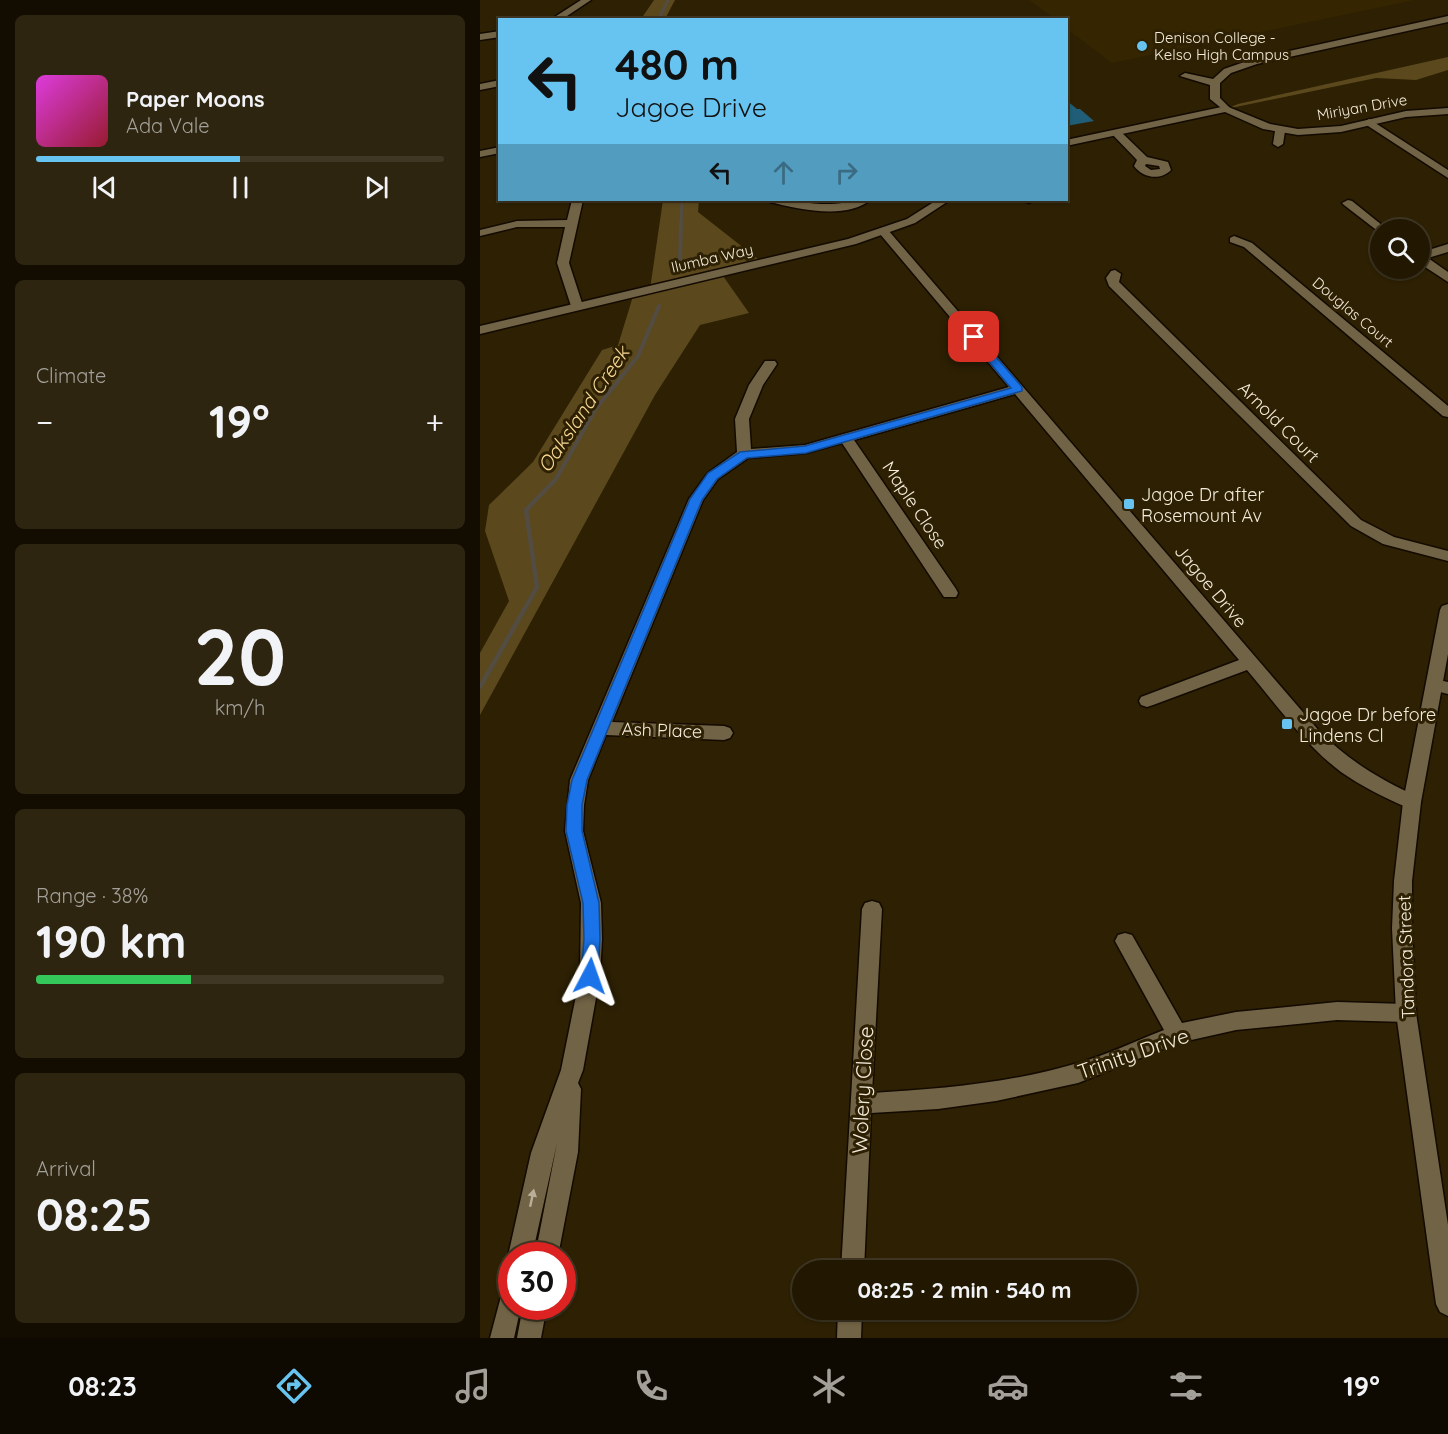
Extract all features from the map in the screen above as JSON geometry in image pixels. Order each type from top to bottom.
[{"type":"street","points":[[557,18],[587,0]]},
{"type":"street","points":[[1226,110],[1215,99],[1215,84],[1222,75],[1245,64],[1448,19]]},
{"type":"street","points":[[480,37],[498,34]]},
{"type":"street","points":[[1185,76],[1215,84]]},
{"type":"street","points":[[480,87],[498,83]]},
{"type":"street","points":[[1068,143],[1226,110]]},
{"type":"street","name":"Miriyan Drive","points":[[1226,110],[1244,119],[1280,131],[1330,130],[1406,114],[1448,111]]},
{"type":"street","points":[[1368,122],[1448,175]]},
{"type":"street","points":[[1278,144],[1280,131]]},
{"type":"street","points":[[1116,133],[1143,160]]},
{"type":"street","points":[[480,154],[498,150]]},
{"type":"street","points":[[577,201],[562,263],[578,306]]},
{"type":"street","points":[[781,201],[833,209],[861,201]]},
{"type":"street","name":"Ilumba Way","points":[[480,330],[841,244],[884,232],[911,221],[942,201]]},
{"type":"street","points":[[1348,203],[1370,220]]},
{"type":"street","points":[[480,233],[517,224],[571,223]]},
{"type":"street","name":"Jagoe Drive","points":[[884,232],[1338,762],[1372,784],[1412,802]]},
{"type":"street","name":"Douglas Court","points":[[1234,240],[1248,245],[1448,413]]},
{"type":"street","points":[[1448,248],[1419,256],[1448,278]]},
{"type":"street","name":"Arnold Court","points":[[1115,274],[1112,278],[1113,283],[1356,523],[1368,533],[1387,541],[1448,556]]},
{"type":"street","points":[[744,454],[742,419],[756,385],[770,364]]},
{"type":"street","points":[[549,1242],[567,1152],[572,1070],[590,976],[591,903],[574,831],[579,780],[696,499],[713,476],[744,454],[806,449],[1018,389]]},
{"type":"street","name":"Maple Close","points":[[846,439],[950,593]]},
{"type":"street","name":"Tandora Street","points":[[1448,610],[1441,686],[1412,802],[1403,881],[1402,928],[1406,1013],[1448,1304]]},
{"type":"street","points":[[1147,701],[1250,662]]},
{"type":"street","name":"Ash Place","points":[[599,728],[724,733]]},
{"type":"street","name":"Wolery Close","points":[[853,1260],[872,909]]},
{"type":"street","points":[[1125,941],[1177,1035]]},
{"type":"street","name":"Trinity Drive","points":[[861,1104],[938,1099],[1008,1089],[1078,1073],[1177,1035],[1236,1021],[1336,1011],[1406,1013]]},
{"type":"street","points":[[523,1242],[542,1153],[572,1070]]},
{"type":"street","points":[[501,1338],[505,1320]]},
{"type":"street","points":[[529,1338],[532,1320]]},
{"type":"street","points":[[849,1338],[850,1320]]},
{"type":"shaded area","points":[[654,0],[675,0],[666,18],[642,18]]},
{"type":"shaded area","name":"Denison College - Kelso High Campus","points":[[1029,0],[1415,0],[1112,63],[1068,30],[1068,18],[1054,18]]},
{"type":"shaded area","points":[[1448,57],[1448,70],[1416,80],[1376,78],[1226,109],[1238,104]]},
{"type":"shaded area","points":[[663,201],[699,201],[698,212],[763,263],[721,273],[749,313],[700,325],[655,395],[480,715],[480,653],[509,601],[485,531],[489,505],[533,462],[602,350],[618,345],[634,293],[650,289]]},
{"type":"building","points":[[1068,102],[1080,109],[1094,121],[1068,126]]},
{"type":"waterway","name":"Oaksland Creek","points":[[659,18],[668,0]]},
{"type":"waterway","name":"Oaksland Creek","points":[[681,224],[682,201]]},
{"type":"waterway","name":"Oaksland Creek","points":[[680,261],[681,222]]},
{"type":"waterway","name":"Oaksland Creek","points":[[527,509],[556,479],[595,410],[638,356],[659,306]]},
{"type":"waterway","name":"Oaksland Creek","points":[[480,687],[537,587],[527,509]]},
{"type":"place","name":"Denison College - Kelso High Campus","points":[[1142,46]]},
{"type":"place","name":"Jagoe Dr after Rosemount Av","points":[[1129,504]]},
{"type":"place","name":"Jagoe Dr before Lindens Cl","points":[[1287,724]]},
{"type":"route","points":[[590,976],[591,903],[579,861],[574,831],[579,780],[696,499],[713,476],[744,454],[806,449],[1018,389],[974,337]]}]
